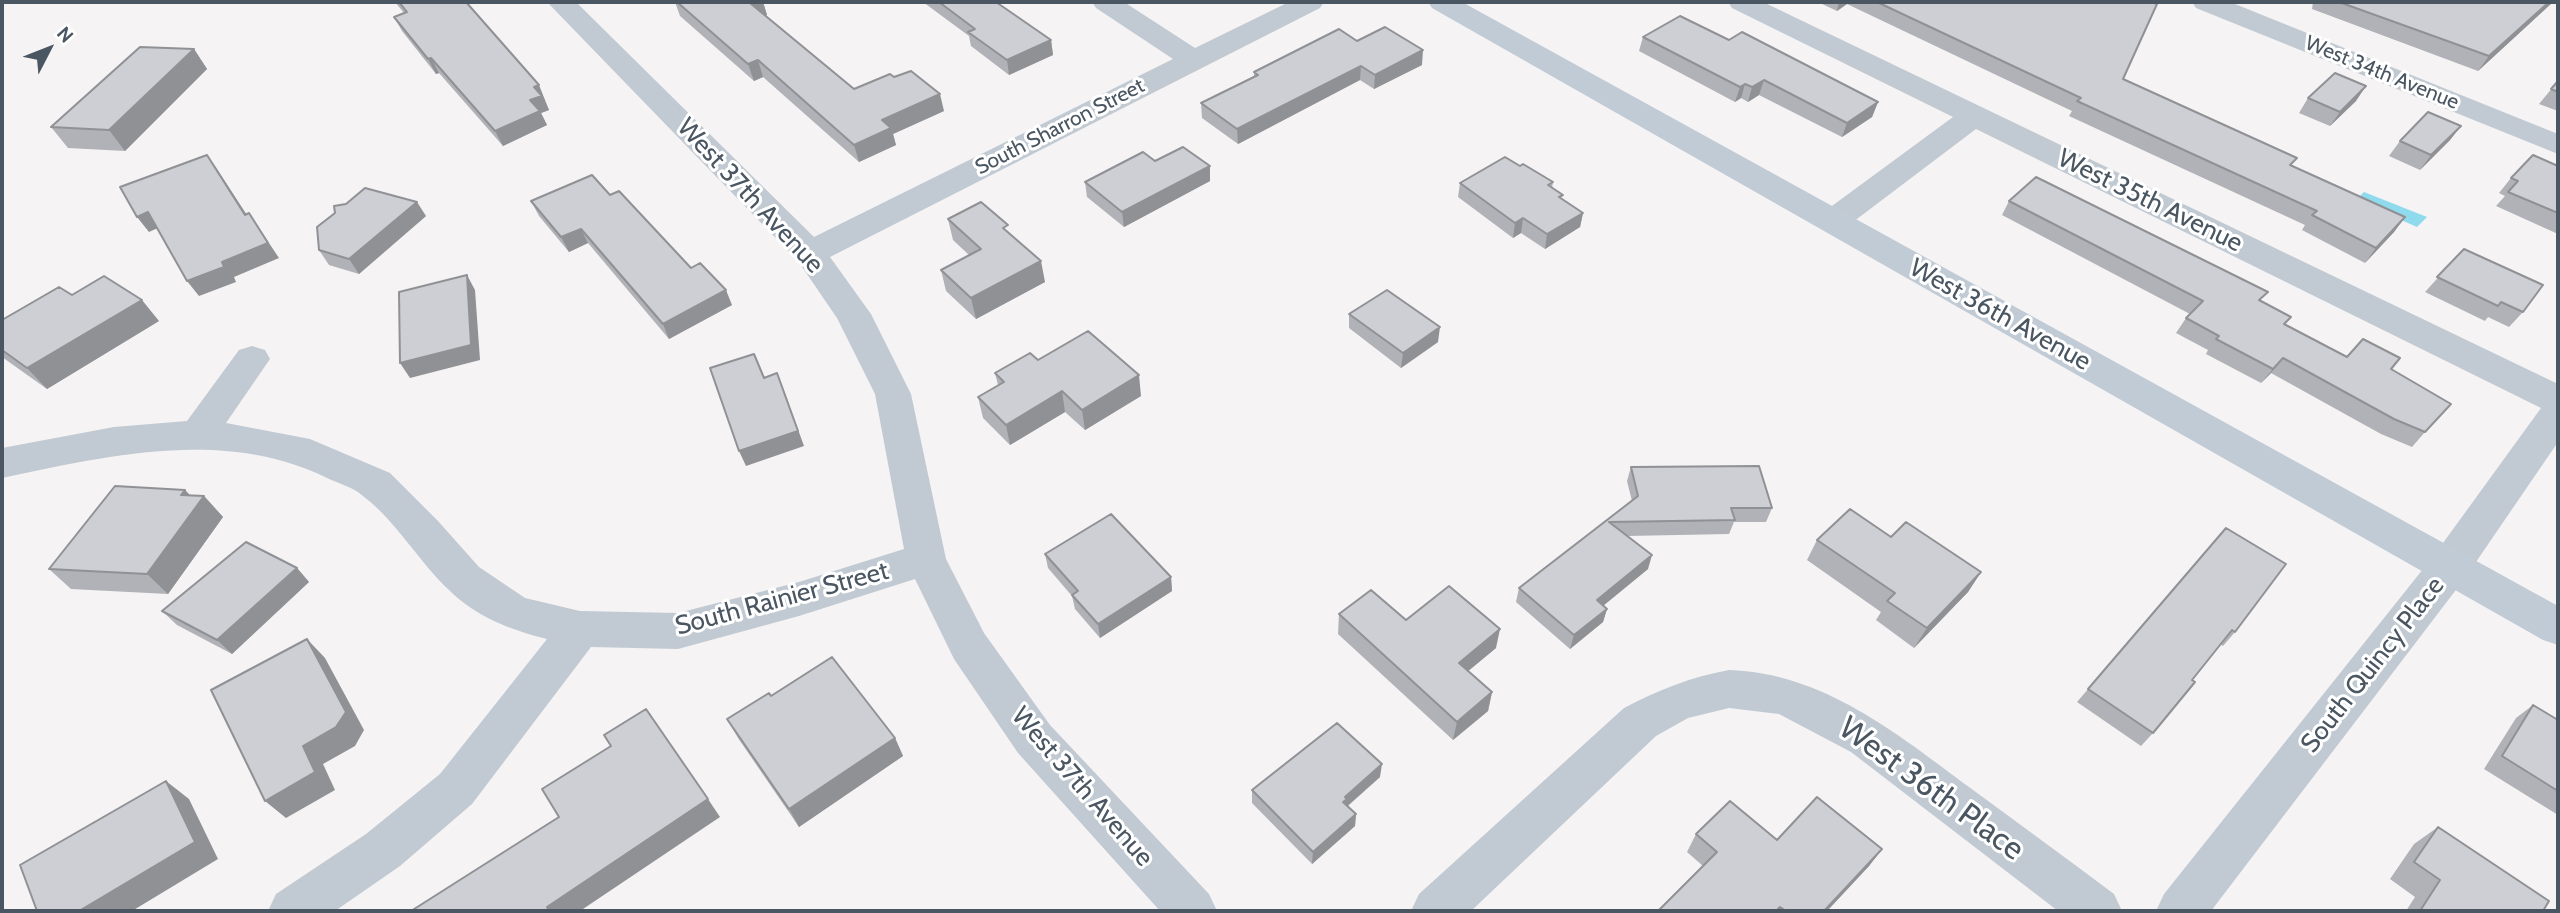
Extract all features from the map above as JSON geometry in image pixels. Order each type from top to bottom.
[{"type":"street","name":"West 37th Avenue","points":[[561,2],[810,253],[853,314],[893,394],[926,559],[969,646],[1034,739],[1192,911]]},
{"type":"street","points":[[1106,2],[1193,60]]},
{"type":"street","name":"South Sharron Street","points":[[810,253],[1310,2]]},
{"type":"street","name":"West 36th Avenue","points":[[1442,2],[2558,627]]},
{"type":"street","name":"West 35th Avenue","points":[[1742,2],[2558,400]]},
{"type":"street","name":"West 34th Avenue","points":[[2206,2],[2558,145]]},
{"type":"street","points":[[1832,221],[1975,116]]},
{"type":"street","points":[[198,434],[252,359]]},
{"type":"street","name":"South Quincy Place","points":[[2181,911],[2450,566],[2558,413]]},
{"type":"street","points":[[2,463],[114,441],[198,434],[257,441],[310,453],[376,484],[424,532],[464,579],[514,613],[580,629],[456,789],[383,850],[293,911]]},
{"type":"street","name":"South Rainier Street","points":[[580,629],[678,631],[799,599],[926,559]]},
{"type":"street","name":"West 36th Place","points":[[1436,911],[1640,722],[1669,705],[1709,692],[1754,689],[1788,695],[1829,714],[1867,738],[2097,911]]},
{"type":"water","points":[[2364,192],[2427,217],[2417,227],[2363,203],[2358,198]]},
{"type":"building","points":[[399,2],[466,2],[539,85],[534,87],[542,96],[530,100],[540,111],[495,131],[431,58],[428,59],[394,17],[407,12]]},
{"type":"building","points":[[677,2],[753,2],[750,3],[854,89],[890,74],[894,77],[911,71],[940,94],[882,120],[891,128],[854,145],[758,60],[748,64]]},
{"type":"building","points":[[939,2],[996,2],[1051,40],[1007,60],[968,32],[975,29]]},
{"type":"building","points":[[1877,2],[2157,4],[2123,79],[2297,158],[2290,165],[2405,217],[2376,248],[2312,215],[2317,211],[2077,101],[2081,98]]},
{"type":"building","points":[[2339,2],[2549,2],[2489,56]]},
{"type":"building","points":[[1680,16],[1729,40],[1742,32],[1878,102],[1847,123],[1764,80],[1752,87],[1745,84],[1740,87],[1643,37]]},
{"type":"building","points":[[1385,27],[1423,50],[1375,75],[1361,66],[1237,129],[1201,103],[1258,75],[1254,72],[1339,29],[1357,41]]},
{"type":"building","points":[[140,47],[194,49],[109,130],[51,127]]},
{"type":"building","points":[[2335,73],[2366,86],[2340,112],[2308,98]]},
{"type":"building","points":[[2558,81],[2558,92],[2551,89]]},
{"type":"building","points":[[2428,112],[2461,126],[2431,155],[2400,141]]},
{"type":"building","points":[[1183,147],[1210,166],[1122,212],[1085,182],[1143,152],[1155,161]]},
{"type":"building","points":[[207,155],[245,215],[249,213],[268,243],[222,262],[224,267],[187,281],[148,212],[137,217],[120,187]]},
{"type":"building","points":[[2533,155],[2558,166],[2558,213],[2508,192],[2518,181],[2511,178]]},
{"type":"building","points":[[1505,157],[1520,166],[1523,164],[1553,182],[1548,185],[1563,195],[1559,197],[1583,213],[1547,234],[1523,218],[1515,223],[1460,183]]},
{"type":"building","points":[[592,175],[610,195],[619,191],[691,268],[700,263],[726,290],[663,324],[581,229],[561,237],[531,201]]},
{"type":"building","points":[[2036,177],[2268,292],[2259,300],[2291,317],[2284,324],[2347,357],[2363,339],[2400,358],[2391,369],[2451,404],[2425,432],[2394,419],[2283,358],[2273,369],[2216,339],[2219,336],[2186,318],[2203,301],[2009,201]]},
{"type":"building","points":[[365,188],[417,202],[349,259],[319,250],[317,227],[335,213],[334,206],[346,204]]},
{"type":"building","points":[[981,202],[1008,225],[1003,228],[1041,261],[971,298],[941,270],[981,249],[948,219]]},
{"type":"building","points":[[2464,249],[2543,285],[2523,312],[2501,302],[2498,306],[2437,277]]},
{"type":"building","points":[[467,275],[471,345],[400,363],[399,292]]},
{"type":"building","points":[[104,276],[142,300],[27,368],[2,350],[2,320],[59,287],[72,295]]},
{"type":"building","points":[[1387,290],[1440,327],[1403,353],[1349,314]]},
{"type":"building","points":[[1088,331],[1139,375],[1082,410],[1062,391],[1006,425],[978,397],[1004,382],[995,373],[1030,353],[1038,360]]},
{"type":"building","points":[[754,354],[764,378],[777,373],[798,431],[739,451],[710,368]]},
{"type":"building","points":[[1759,466],[1772,508],[1731,508],[1735,520],[1609,522],[1652,555],[1597,600],[1607,609],[1574,635],[1519,588],[1638,496],[1631,467]]},
{"type":"building","points":[[115,486],[185,490],[181,495],[204,496],[147,574],[49,569]]},
{"type":"building","points":[[1850,509],[1891,537],[1906,522],[1981,572],[1927,628],[1887,601],[1895,593],[1817,540]]},
{"type":"building","points":[[1111,514],[1171,577],[1098,624],[1072,595],[1078,591],[1045,554]]},
{"type":"building","points":[[2226,528],[2286,564],[2235,632],[2232,630],[2192,680],[2195,682],[2153,733],[2088,689]]},
{"type":"building","points":[[246,542],[297,568],[217,640],[162,611]]},
{"type":"building","points":[[1449,586],[1500,629],[1459,663],[1492,692],[1457,722],[1339,614],[1371,590],[1406,620]]},
{"type":"building","points":[[307,639],[346,712],[336,727],[303,746],[315,772],[265,801],[211,690]]},
{"type":"building","points":[[832,657],[895,738],[789,809],[727,719],[769,693],[771,696]]},
{"type":"building","points":[[2533,705],[2558,720],[2558,791],[2502,756]]},
{"type":"building","points":[[646,709],[708,799],[547,907],[549,911],[411,911],[559,817],[542,789],[611,746],[604,735]]},
{"type":"building","points":[[1337,723],[1382,764],[1345,797],[1347,799],[1343,802],[1356,814],[1313,852],[1252,790]]},
{"type":"building","points":[[166,781],[195,842],[79,911],[37,911],[20,865]]},
{"type":"building","points":[[1817,797],[1882,849],[1824,911],[1786,911],[1780,907],[1776,911],[1658,911],[1717,852],[1696,834],[1730,801],[1777,840]]},
{"type":"building","points":[[2438,827],[2549,901],[2543,911],[2420,911],[2440,880],[2414,862]]}]
